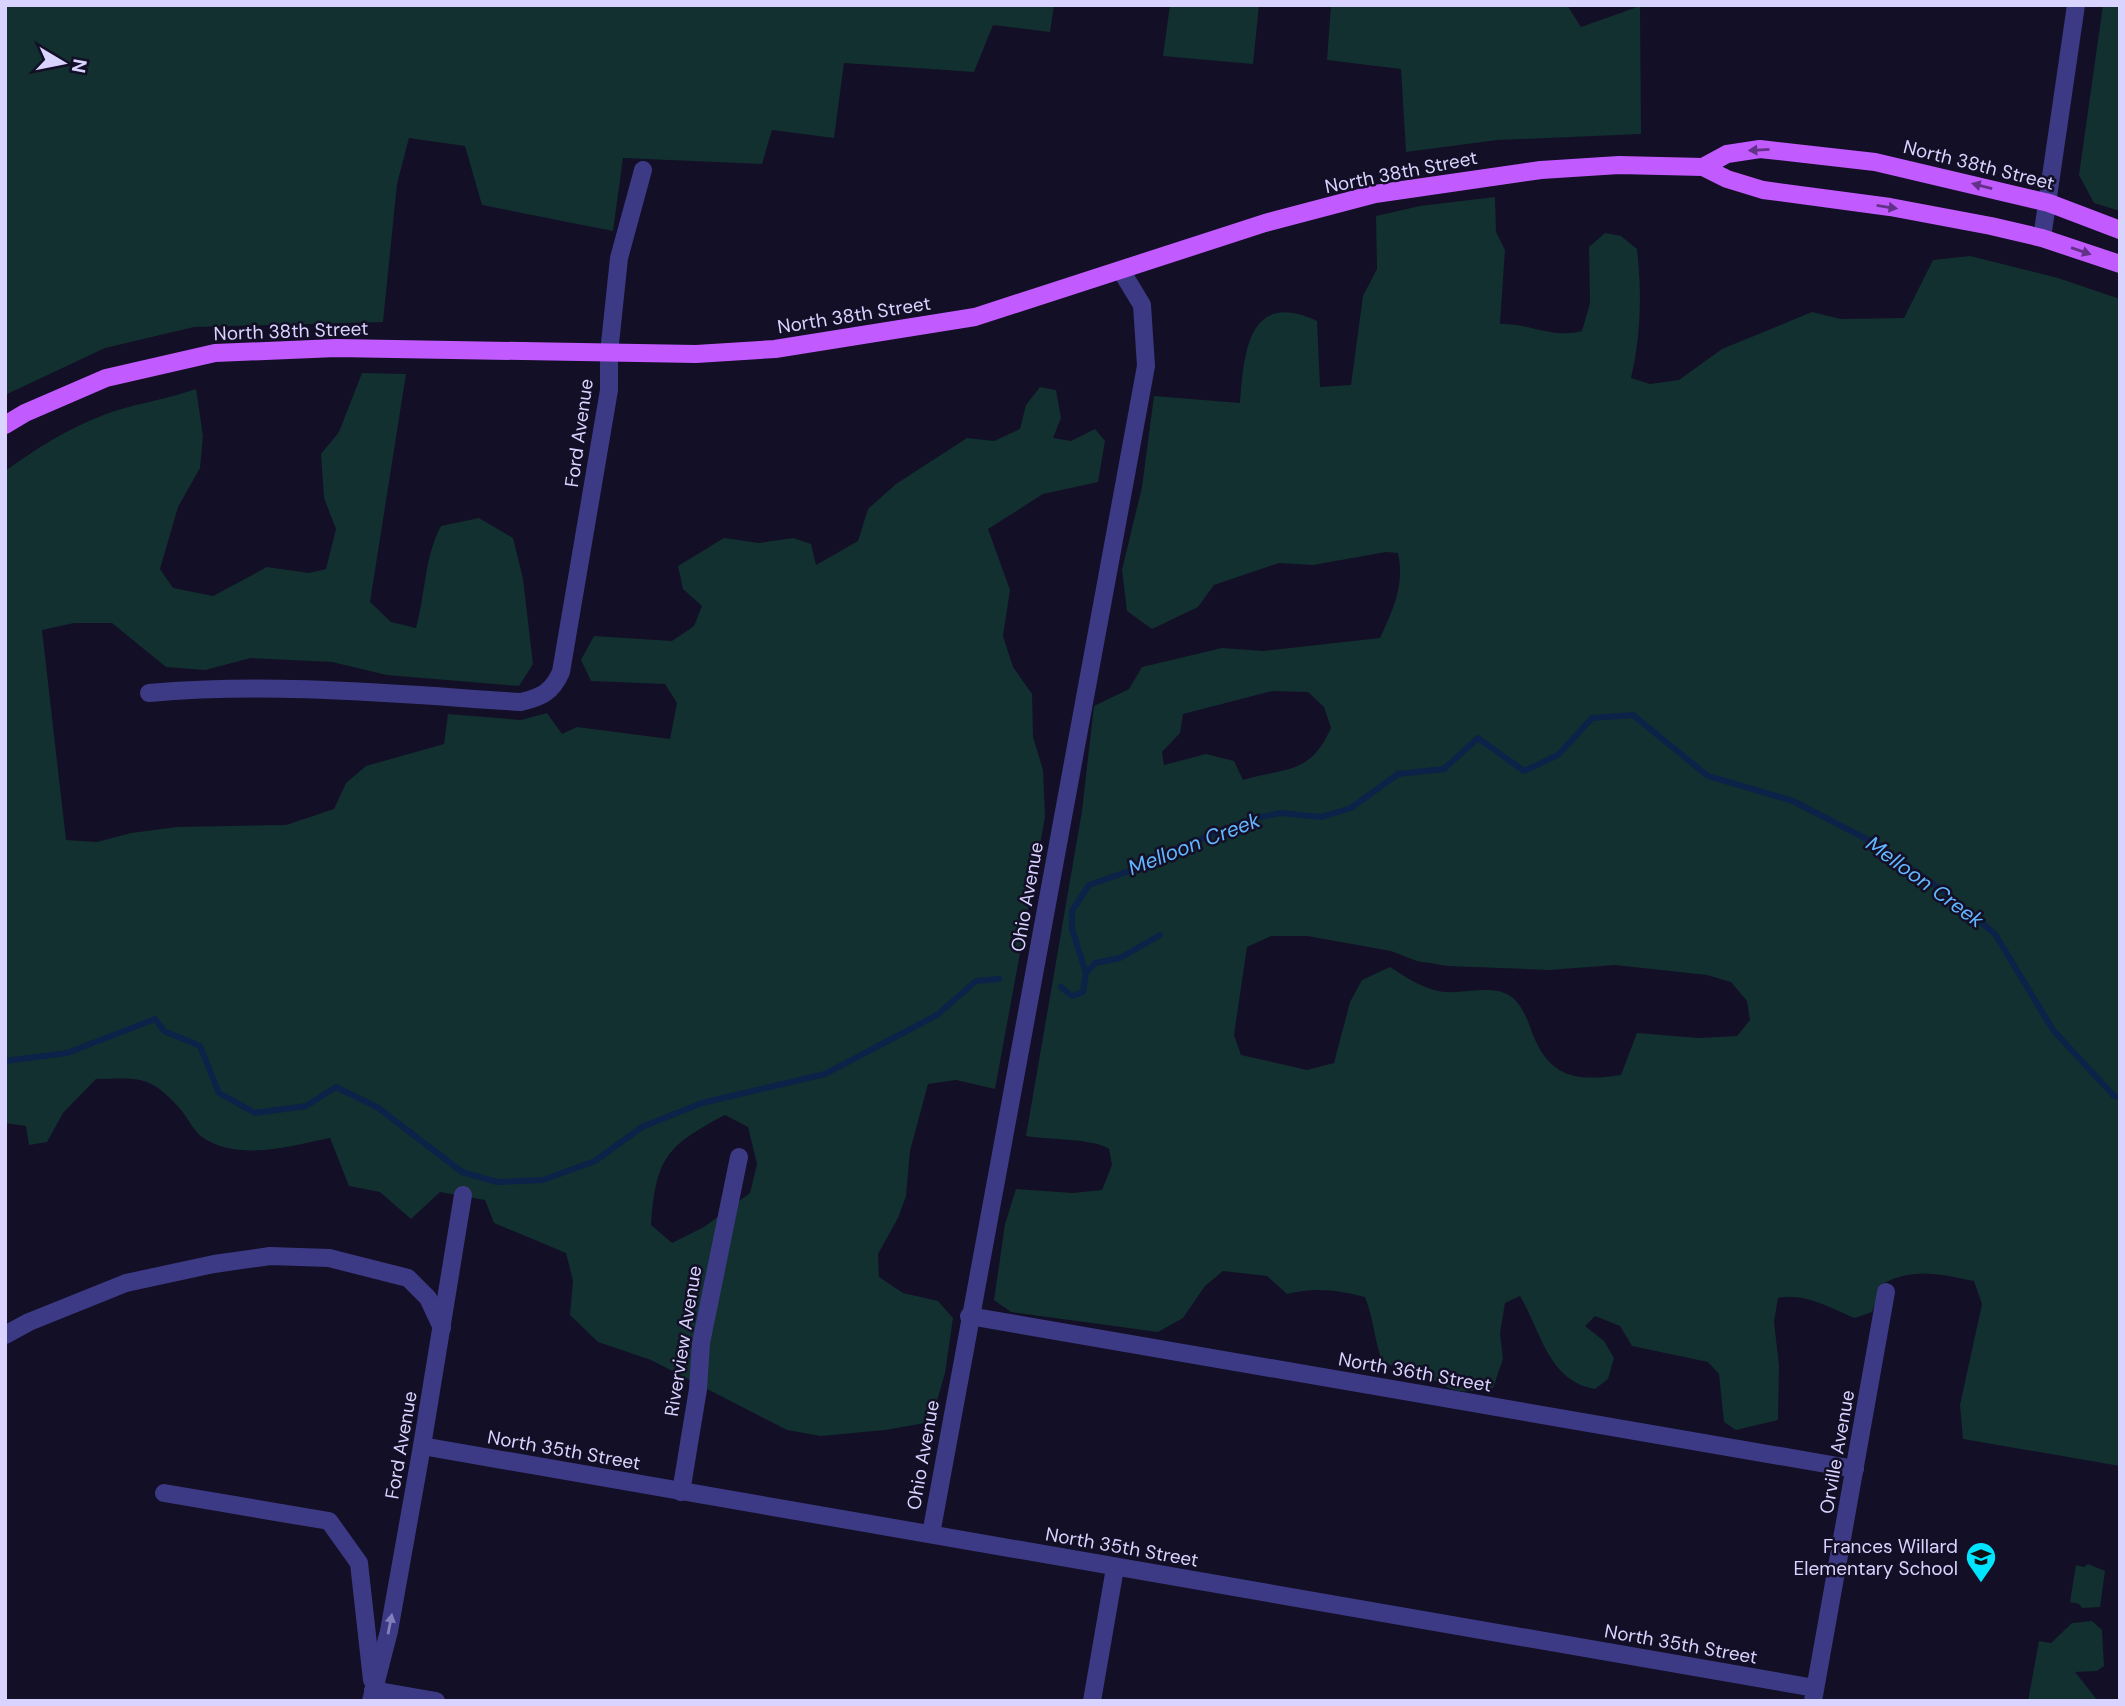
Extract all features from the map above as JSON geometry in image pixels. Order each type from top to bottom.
[{"type":"main road","name":"North 38th Street","points":[[1703,167],[1727,154],[1759,149],[1810,152],[1887,164],[2049,203],[2120,230]]},
{"type":"main road","name":"North 38th Street","points":[[5,425],[106,377],[215,353],[336,348],[696,354],[829,341],[975,317],[1122,272],[1265,223],[1375,194],[1541,170],[1619,165],[1703,167],[1727,179],[1763,190],[1890,207],[2042,238],[2120,264]]},
{"type":"street","points":[[2042,238],[2076,5]]},
{"type":"street","name":"Ford Avenue","points":[[149,693],[206,688],[302,687],[521,702],[544,696],[554,687],[561,672],[609,390],[609,353],[619,257],[643,170]]},
{"type":"street","name":"Ohio Avenue","points":[[930,1534],[1146,366],[1142,305],[1122,272]]},
{"type":"street","name":"Riverview Avenue","points":[[681,1492],[698,1389],[701,1343],[739,1157]]},
{"type":"street","name":"Ford Avenue","points":[[372,1695],[388,1631],[422,1446],[463,1195]]},
{"type":"street","points":[[5,1335],[29,1322],[126,1283],[214,1264],[270,1256],[329,1258],[408,1278],[428,1298],[442,1328]]},
{"type":"street","name":"Orville Avenue","points":[[1814,1695],[1886,1292]]},
{"type":"street","name":"North 36th Street","points":[[969,1316],[1854,1469]]},
{"type":"street","name":"North 35th Street","points":[[422,1446],[1115,1567],[1814,1695]]},
{"type":"street","points":[[164,1493],[329,1521],[359,1563],[372,1695],[436,1701]]},
{"type":"street","points":[[1092,1701],[1115,1567]]},
{"type":"green space","points":[[5,5],[1054,5],[1050,32],[993,25],[974,72],[844,63],[834,138],[772,130],[762,164],[623,158],[613,231],[482,205],[465,146],[409,138],[397,184],[383,322],[194,327],[105,348],[5,395]]},
{"type":"green space","points":[[1170,5],[1259,5],[1253,64],[1163,56]]},
{"type":"green space","points":[[1331,5],[1567,5],[1581,27],[1640,6],[1641,134],[1497,140],[1406,152],[1401,69],[1327,60]]},
{"type":"green space","points":[[2103,5],[2120,5],[2120,211],[2094,203],[2079,175]]},
{"type":"green space","points":[[1495,197],[1496,232],[1505,250],[1500,324],[1552,332],[1582,331],[1590,303],[1589,247],[1605,233],[1621,236],[1637,249],[1639,265],[1639,330],[1631,378],[1650,384],[1679,380],[1722,349],[1812,312],[1841,319],[1904,318],[1933,260],[1970,256],[2058,278],[2120,299],[2120,1466],[1963,1439],[1960,1405],[1982,1304],[1974,1281],[1938,1274],[1905,1275],[1882,1284],[1872,1312],[1855,1318],[1808,1299],[1778,1298],[1774,1322],[1779,1365],[1778,1420],[1736,1430],[1724,1422],[1719,1374],[1708,1362],[1632,1346],[1620,1326],[1595,1316],[1585,1326],[1604,1341],[1614,1358],[1608,1379],[1595,1389],[1566,1376],[1548,1353],[1520,1296],[1505,1303],[1500,1333],[1503,1359],[1493,1388],[1470,1391],[1448,1388],[1417,1371],[1383,1363],[1365,1297],[1326,1290],[1287,1294],[1267,1276],[1223,1271],[1205,1286],[1183,1318],[1158,1332],[1011,1312],[994,1300],[1005,1224],[1016,1189],[1073,1193],[1102,1190],[1112,1165],[1109,1149],[1102,1145],[1026,1136],[1082,811],[1094,706],[1129,689],[1142,667],[1222,648],[1264,651],[1380,638],[1399,587],[1398,553],[1386,552],[1313,565],[1279,563],[1214,585],[1198,607],[1152,629],[1127,611],[1122,570],[1142,487],[1154,396],[1240,403],[1244,364],[1254,331],[1263,319],[1276,313],[1294,313],[1317,321],[1320,387],[1351,385],[1363,296],[1377,269],[1376,216],[1420,206]],"holes":[[[1272,691],[1308,692],[1324,707],[1331,728],[1315,754],[1306,762],[1243,780],[1234,761],[1206,754],[1164,765],[1162,752],[1180,733],[1183,714]],[[1271,936],[1307,936],[1391,951],[1417,961],[1448,966],[1549,970],[1615,965],[1707,975],[1731,982],[1747,1001],[1750,1020],[1737,1036],[1699,1038],[1637,1033],[1621,1075],[1580,1077],[1558,1069],[1549,1061],[1540,1050],[1520,1006],[1505,993],[1487,990],[1438,991],[1419,984],[1390,967],[1362,980],[1350,1002],[1334,1063],[1307,1070],[1241,1055],[1234,1035],[1247,947]]]},
{"type":"green space","points":[[362,373],[406,374],[370,602],[391,622],[416,628],[431,550],[441,526],[479,518],[513,538],[523,579],[533,664],[519,686],[387,675],[332,662],[251,658],[205,670],[166,667],[112,623],[74,623],[42,630],[66,840],[97,842],[131,833],[177,827],[286,825],[334,809],[346,783],[366,766],[444,744],[448,714],[521,720],[547,713],[562,734],[577,727],[670,739],[677,703],[665,684],[591,681],[581,660],[594,636],[672,641],[694,626],[702,606],[683,589],[678,566],[724,538],[759,543],[793,538],[811,544],[816,565],[858,541],[868,509],[896,484],[967,438],[994,441],[1020,429],[1026,405],[1040,387],[1056,390],[1061,418],[1053,438],[1071,441],[1095,429],[1105,441],[1098,482],[1043,494],[988,529],[1010,590],[1003,636],[1013,667],[1032,694],[1033,737],[1043,770],[1045,817],[995,1089],[956,1080],[928,1084],[910,1151],[906,1196],[898,1218],[878,1254],[879,1277],[903,1293],[938,1301],[953,1318],[945,1373],[931,1422],[885,1430],[821,1436],[787,1430],[651,1360],[598,1342],[570,1315],[573,1281],[566,1253],[494,1223],[485,1200],[440,1192],[411,1219],[380,1192],[349,1186],[330,1138],[265,1150],[232,1149],[216,1145],[199,1134],[182,1111],[162,1091],[144,1081],[134,1079],[96,1079],[63,1113],[47,1142],[29,1145],[26,1126],[5,1123],[5,471],[51,440],[88,421],[124,408],[196,389],[203,436],[200,468],[178,507],[160,569],[173,588],[213,596],[267,567],[309,573],[326,569],[336,529],[324,498],[321,454],[339,432]],"holes":[[[725,1115],[748,1127],[757,1164],[750,1193],[704,1227],[672,1243],[651,1225],[656,1184],[668,1156],[689,1136]]]},
{"type":"green space","points":[[2088,1564],[2105,1571],[2100,1607],[2082,1608],[2079,1604],[2070,1602],[2076,1565],[2084,1567]]},
{"type":"green space","points":[[2092,1621],[2102,1630],[2104,1666],[2097,1671],[2075,1672],[2098,1701],[2028,1701],[2039,1641],[2051,1643],[2072,1623]]},
{"type":"waterway","name":"Melloon Creek","points":[[1061,987],[1072,996],[1083,992],[1086,973],[1072,929],[1072,911],[1089,885],[1135,869],[1173,850],[1251,819],[1281,813],[1321,817],[1351,808],[1398,774],[1444,769],[1478,738],[1524,771],[1558,755],[1592,718],[1633,715],[1708,776],[1793,801],[1878,845],[1946,893],[1995,934],[2053,1030],[2114,1096],[2120,1097]]},
{"type":"waterway","points":[[1086,973],[1095,963],[1120,958],[1160,935]]},
{"type":"waterway","name":"Melloon Creek","points":[[5,1061],[67,1053],[155,1019],[164,1031],[200,1046],[219,1093],[255,1113],[306,1106],[336,1087],[377,1107],[462,1172],[497,1182],[543,1180],[595,1161],[642,1127],[702,1103],[825,1074],[937,1015],[976,981],[999,979]]},
{"type":"place","name":"Frances Willard Elementary School","points":[[1981,1584]]}]
